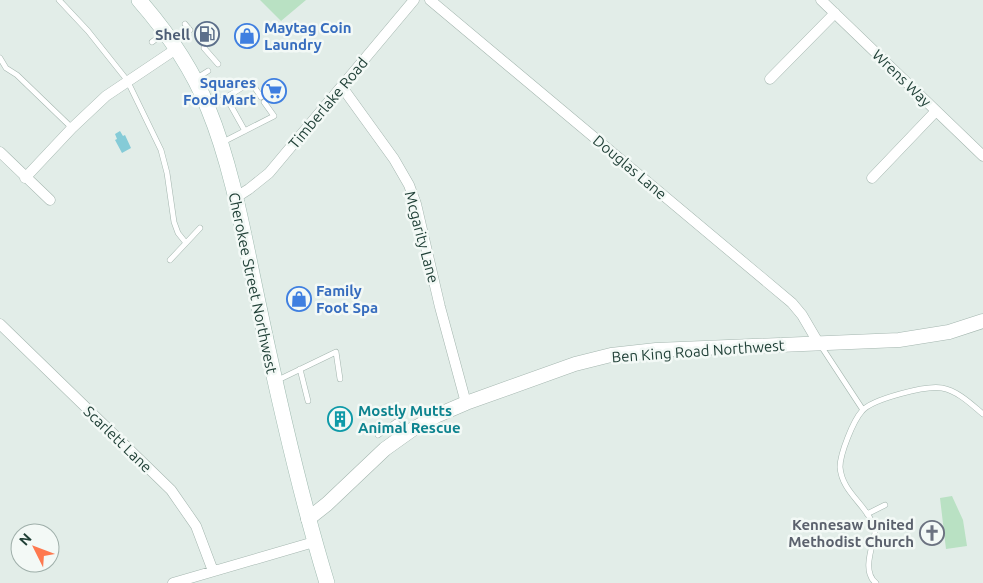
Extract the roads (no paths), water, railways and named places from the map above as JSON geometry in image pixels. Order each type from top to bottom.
[{"type":"main road","name":"Cherokee Street Northwest","points":[[139,0],[170,38],[194,80],[208,108],[221,144],[308,519],[327,583]]},
{"type":"street","name":"Timberlake Road","points":[[235,198],[269,172],[414,0]]},
{"type":"street","name":"Douglas Lane","points":[[430,0],[792,303],[802,315],[819,344]]},
{"type":"street","name":"Wrens Way","points":[[821,0],[983,156]]},
{"type":"street","points":[[770,79],[835,13]]},
{"type":"street","points":[[25,178],[72,128],[106,96],[127,80],[170,38]]},
{"type":"street","name":"Mcgarity Lane","points":[[342,87],[394,158],[409,185],[416,204],[440,307],[466,403]]},
{"type":"street","points":[[872,178],[936,111]]},
{"type":"street","points":[[0,152],[50,200]]},
{"type":"street","name":"Ben King Road Northwest","points":[[308,519],[327,504],[385,450],[429,419],[466,403],[575,364],[611,355],[665,350],[900,340],[949,332],[983,321]]},
{"type":"street","name":"Scarlett Lane","points":[[0,325],[170,490],[196,526],[213,571]]},
{"type":"street","points":[[172,583],[314,542]]},
{"type":"lane","points":[[60,0],[88,31],[127,80],[161,150],[167,173],[174,222],[178,233],[186,243]]},
{"type":"lane","points":[[185,24],[190,30]]},
{"type":"lane","points":[[152,42],[170,38]]},
{"type":"lane","points":[[204,48],[218,64]]},
{"type":"lane","points":[[0,58],[6,68],[17,75],[72,128]]},
{"type":"lane","points":[[0,74],[6,68]]},
{"type":"lane","points":[[194,80],[208,71]]},
{"type":"lane","points":[[208,108],[251,82],[261,97]]},
{"type":"lane","points":[[226,97],[245,131]]},
{"type":"lane","points":[[221,144],[274,116],[264,102]]},
{"type":"lane","points":[[170,260],[200,228]]},
{"type":"lane","points":[[819,344],[863,410]]},
{"type":"lane","points":[[275,381],[336,352],[340,379]]},
{"type":"lane","points":[[300,369],[308,401]]},
{"type":"lane","points":[[876,583],[868,574],[875,533],[873,523],[868,514],[849,492],[843,481],[840,467],[843,448],[863,410],[899,394],[934,387],[943,388],[958,394],[983,414]]},
{"type":"lane","points":[[378,435],[396,422],[406,434]]},
{"type":"lane","points":[[868,514],[885,505]]},
{"type":"water","points":[[120,131],[123,136],[125,135],[131,148],[122,153],[115,140],[117,139],[115,134]]},
{"type":"place","name":"Shell","points":[[207,34]]},
{"type":"place","name":"Maytag Coin Laundry","points":[[247,36]]},
{"type":"place","name":"Squares Food Mart","points":[[274,91]]},
{"type":"place","name":"Family Foot Spa","points":[[299,299]]},
{"type":"place","name":"Mostly Mutts Animal Rescue","points":[[340,419]]},
{"type":"place","name":"Kennesaw United Methodist Church","points":[[932,533]]}]
